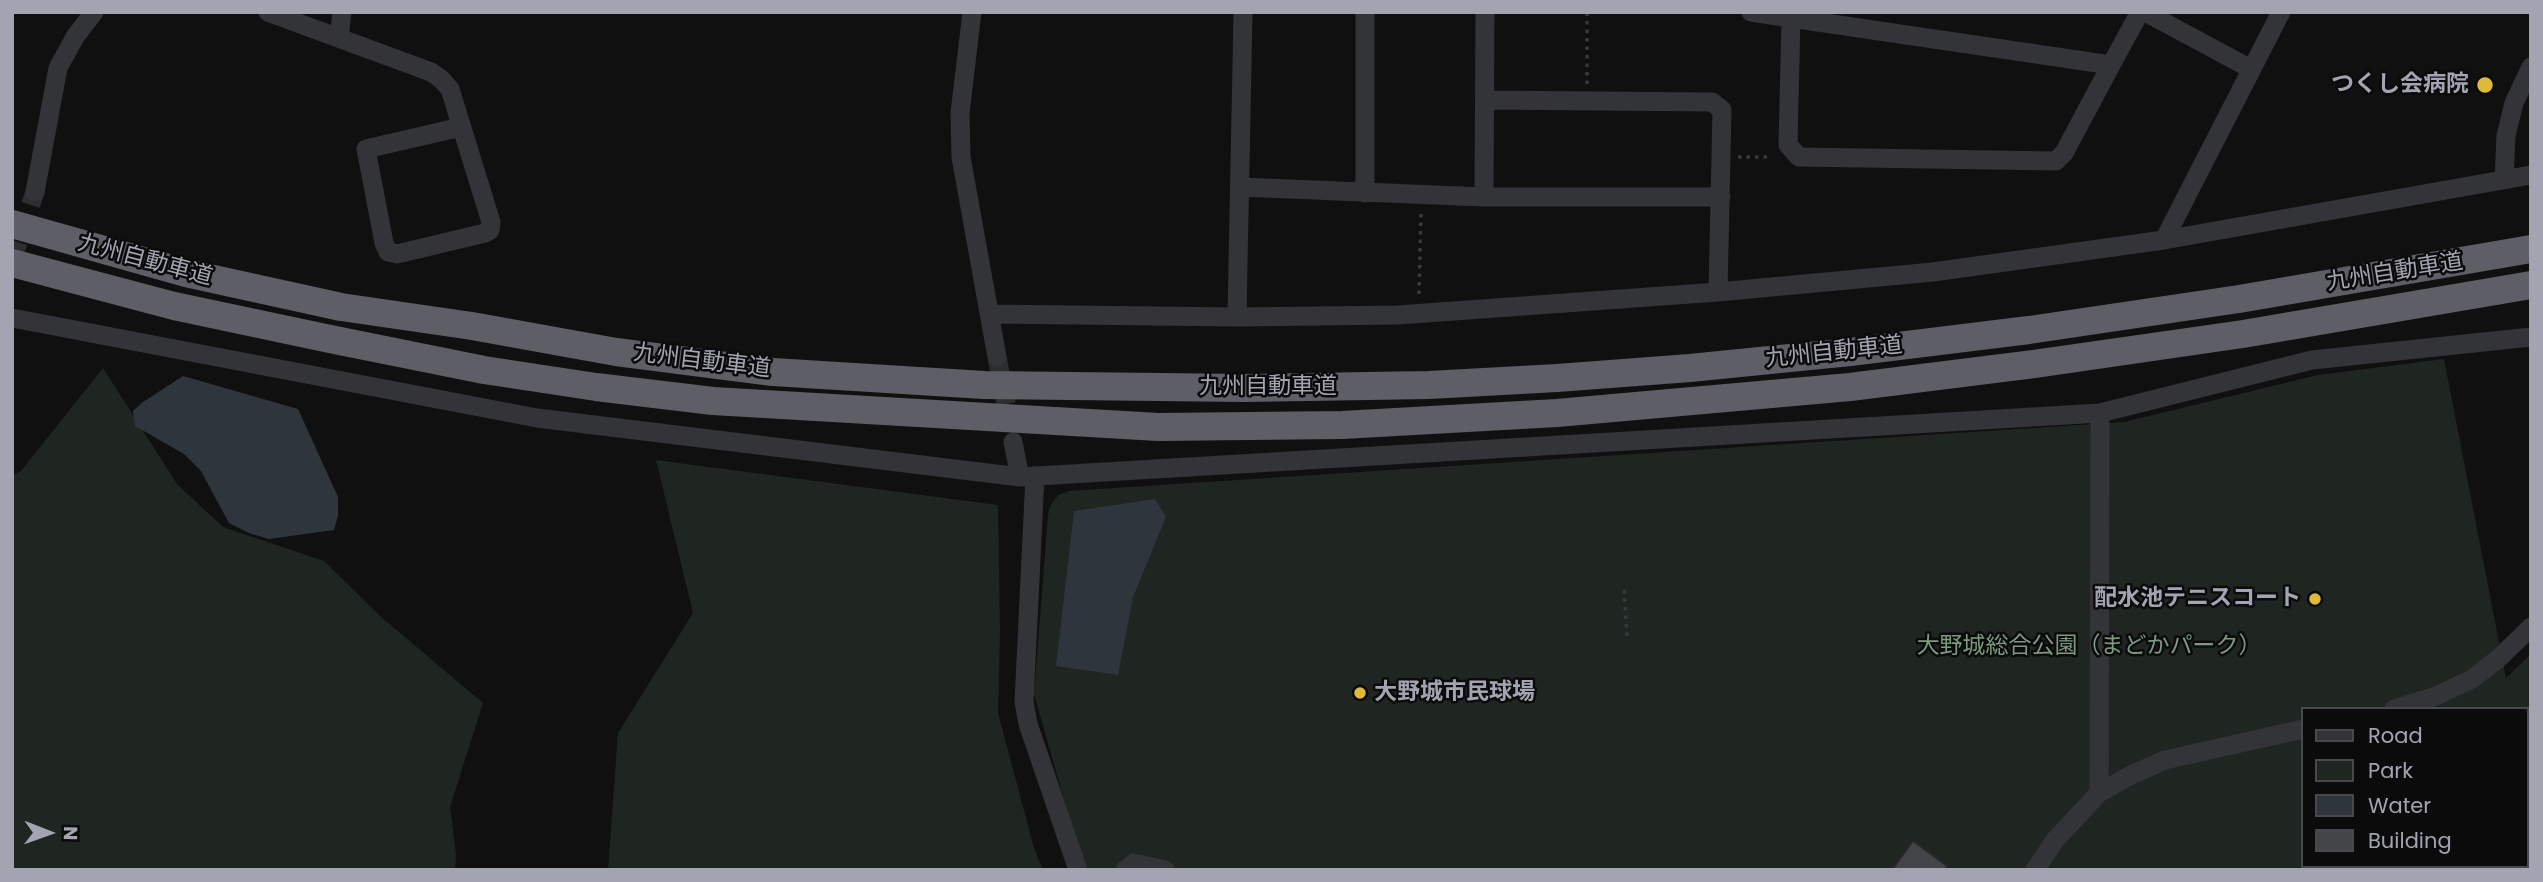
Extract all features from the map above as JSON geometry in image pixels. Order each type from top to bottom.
[{"type":"highway","points":[[12,216],[103,242],[186,273]]},
{"type":"highway","name":"九州自動車道","points":[[12,225],[186,273],[341,307],[472,326],[616,352],[773,372],[984,385],[1245,388],[1429,385],[1557,378],[1850,352],[2029,330],[2226,301],[2531,250]]},
{"type":"highway","name":"九州自動車道","points":[[12,263],[174,306],[484,370],[596,387],[713,401],[1158,427],[1342,425],[1544,414],[1850,387],[2034,365],[2243,334],[2531,285]]},
{"type":"street","points":[[35,192],[58,68],[75,37],[94,12]]},
{"type":"street","points":[[268,12],[431,72],[442,79],[450,89],[491,222],[490,230],[397,254],[388,252],[366,149],[461,127]]},
{"type":"street","points":[[339,38],[342,12]]},
{"type":"street","points":[[972,12],[960,113],[961,157],[997,357]]},
{"type":"street","points":[[1237,317],[1243,12]]},
{"type":"street","points":[[1365,12],[1365,193]]},
{"type":"street","points":[[1484,197],[1485,12]]},
{"type":"street","points":[[1751,12],[2111,65]]},
{"type":"street","points":[[1791,18],[1788,145],[1799,156],[2056,161],[2064,153],[2142,12],[2251,69]]},
{"type":"street","points":[[2164,240],[2281,12]]},
{"type":"street","points":[[2504,180],[2506,136],[2514,103],[2531,67]]},
{"type":"street","points":[[1485,100],[1712,102],[1722,110],[1718,292]]},
{"type":"street","points":[[990,314],[1237,317],[1419,314],[1718,292],[1933,272],[2164,240],[2531,175]]},
{"type":"street","points":[[1241,187],[1484,197],[1721,197]]},
{"type":"street","points":[[12,318],[537,418],[1027,477],[2099,413],[2312,360],[2531,337]]},
{"type":"street","points":[[2099,413],[2099,793]]},
{"type":"street","points":[[1013,442],[1027,477],[1024,702],[1028,724],[1079,870]]},
{"type":"street","points":[[2401,707],[2436,696],[2472,679],[2499,659],[2531,627]]},
{"type":"street","points":[[2035,870],[2062,831],[2099,793],[2131,775],[2165,761],[2302,729]]},
{"type":"street","points":[[1125,870],[1134,863],[1165,870]]},
{"type":"path","points":[[1587,12],[1587,101]]},
{"type":"path","points":[[1722,157],[1799,156]]},
{"type":"path","points":[[1419,314],[1421,195]]},
{"type":"path","points":[[1624,590],[1627,636]]},
{"type":"green space","name":"大野城総合公園（まどかパーク）","points":[[2444,359],[2506,678],[2531,654],[2531,870],[1084,870],[1034,694],[1048,515],[1050,506],[1058,495],[1069,491],[2124,422],[2318,375]]},
{"type":"green space","points":[[103,368],[177,484],[223,527],[324,561],[380,616],[483,703],[450,807],[456,855],[455,870],[12,870],[12,475],[21,471]]},
{"type":"green space","points":[[656,460],[998,505],[998,713],[1034,848],[1043,870],[608,870],[618,733],[693,613]]},
{"type":"water","points":[[183,376],[298,409],[338,497],[338,516],[334,530],[269,539],[229,523],[201,471],[184,454],[135,426],[133,411]]},
{"type":"water","points":[[1155,499],[1166,517],[1133,597],[1118,675],[1056,666],[1074,511]]},
{"type":"building","points":[[1913,841],[1947,866],[1945,870],[1892,870]]},
{"type":"tunnel","points":[[12,260],[35,192]]},
{"type":"tunnel","points":[[997,357],[1011,430]]},
{"type":"place","name":"つくし会病院","points":[[2485,85]]},
{"type":"place","name":"配水池テニスコート","points":[[2315,599]]},
{"type":"place","name":"大野城市民球場","points":[[1360,693]]}]
